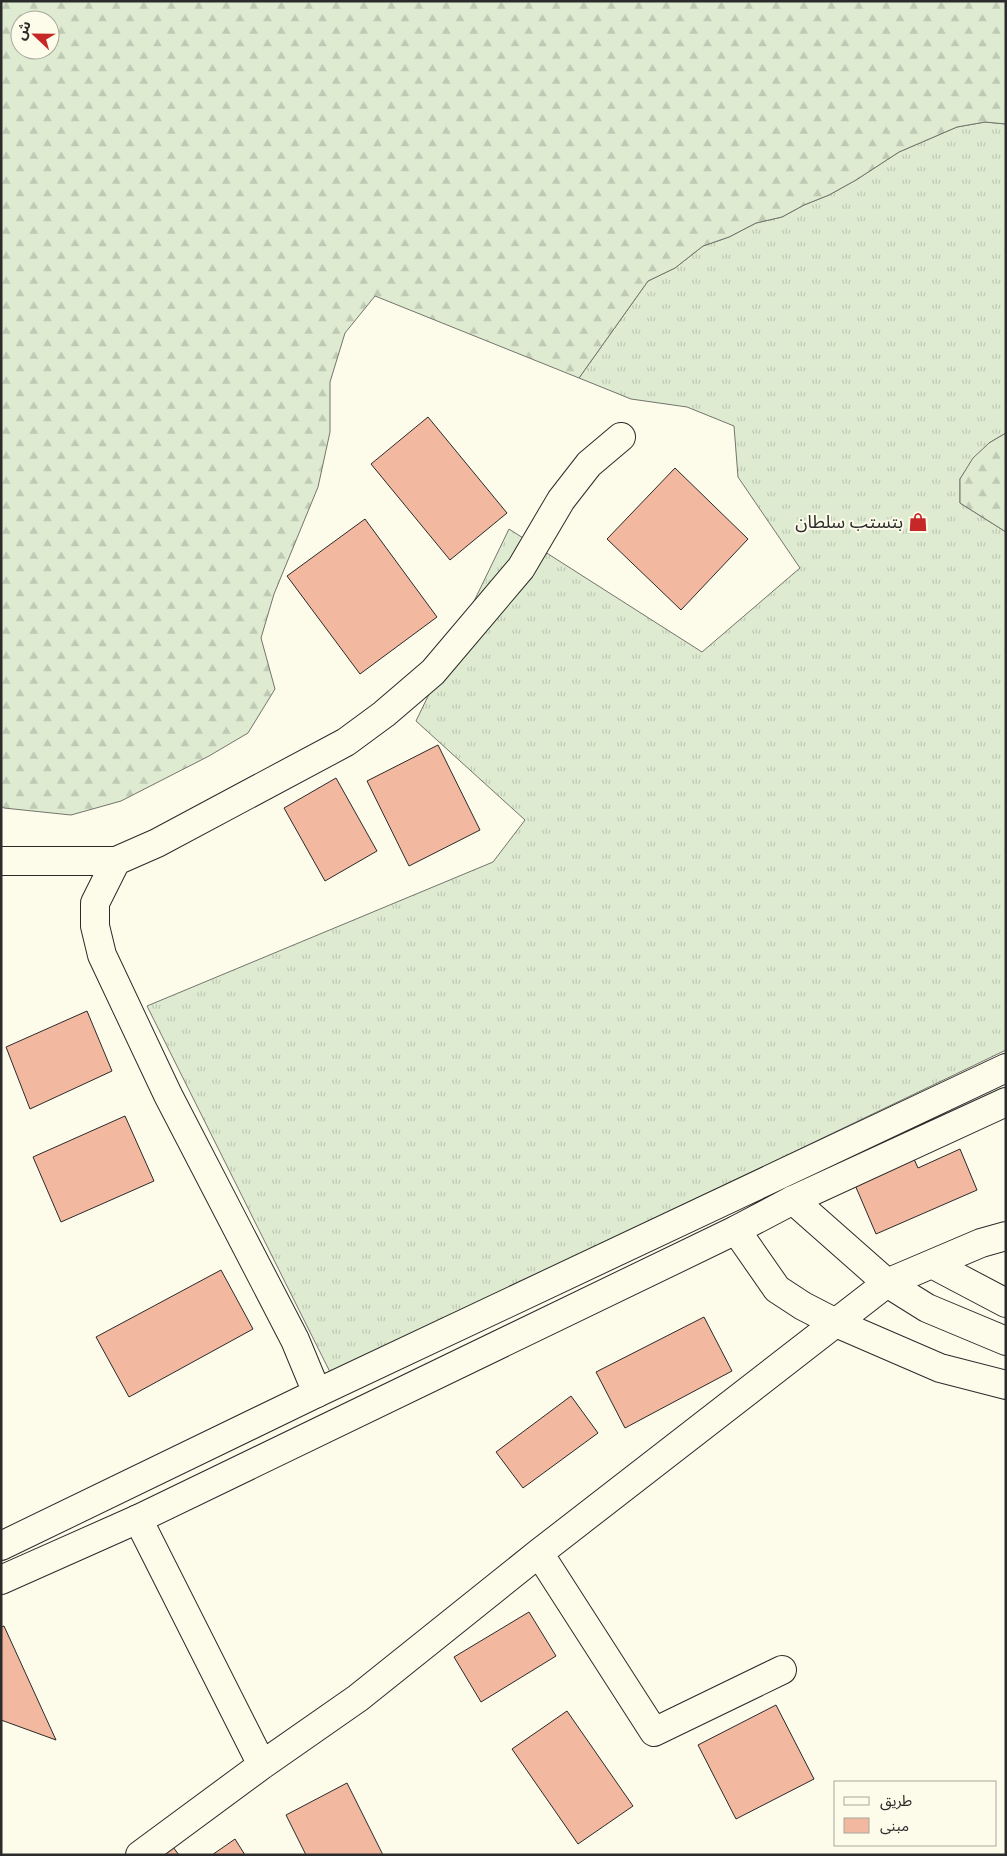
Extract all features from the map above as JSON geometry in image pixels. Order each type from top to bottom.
[{"type":"main road","points":[[1,861],[116,861],[151,846],[346,742],[384,714],[433,672],[521,568],[561,500],[589,464],[621,437]]},
{"type":"main road","points":[[116,861],[95,903],[95,926],[102,955],[168,1094],[295,1340],[317,1393]]},
{"type":"main road","points":[[1,1546],[317,1393],[1006,1068]]},
{"type":"main road","points":[[1,1580],[138,1520],[736,1230],[793,1200],[1006,1102]]},
{"type":"main road","points":[[793,1200],[887,1283],[927,1308],[1006,1341]]},
{"type":"main road","points":[[736,1230],[777,1289],[803,1306],[836,1323],[940,1368],[1006,1385]]},
{"type":"main road","points":[[140,1855],[262,1765],[358,1698],[539,1553],[887,1283],[981,1243],[1006,1236]]},
{"type":"main road","points":[[932,1264],[1006,1303]]},
{"type":"main road","points":[[138,1520],[262,1765]]},
{"type":"main road","points":[[539,1553],[654,1732],[782,1670]]},
{"type":"green space","points":[[1,1],[1006,1],[1006,124],[985,122],[957,127],[899,152],[829,195],[804,205],[782,217],[756,223],[729,237],[703,246],[675,268],[648,281],[579,378],[375,296],[345,333],[330,382],[330,432],[318,487],[274,594],[261,638],[275,689],[248,733],[209,756],[121,801],[71,815],[4,808],[1,806]]},
{"type":"green space","points":[[985,122],[1006,124],[1006,433],[989,443],[974,458],[960,479],[960,503],[1006,532],[1006,1050],[331,1374],[147,1006],[493,862],[525,820],[416,721],[509,529],[702,652],[800,568],[738,477],[734,426],[687,407],[631,399],[579,378],[648,281],[675,268],[703,246],[729,237],[756,223],[782,217],[804,205],[829,195],[899,152],[957,127]]},
{"type":"green space","points":[[1006,433],[1006,532],[960,503],[960,479],[973,458],[989,443]]},
{"type":"building","points":[[428,417],[507,513],[450,560],[371,464]]},
{"type":"building","points":[[675,468],[748,539],[681,610],[607,539]]},
{"type":"building","points":[[365,519],[437,617],[360,674],[287,576]]},
{"type":"building","points":[[438,745],[480,830],[409,866],[367,781]]},
{"type":"building","points":[[336,778],[377,851],[325,881],[284,808]]},
{"type":"building","points":[[87,1011],[112,1071],[30,1109],[6,1047]]},
{"type":"building","points":[[125,1116],[154,1181],[61,1222],[33,1157]]},
{"type":"building","points":[[960,1149],[977,1190],[876,1234],[855,1185],[914,1159],[918,1168]]},
{"type":"building","points":[[221,1270],[253,1329],[129,1397],[96,1337]]},
{"type":"building","points":[[704,1317],[732,1371],[625,1428],[596,1372]]},
{"type":"building","points":[[571,1396],[598,1433],[523,1488],[496,1452]]},
{"type":"building","points":[[529,1612],[556,1656],[481,1702],[454,1657]]},
{"type":"building","points":[[4,1626],[56,1740],[1,1720],[1,1627]]},
{"type":"building","points":[[776,1705],[814,1779],[736,1819],[698,1745]]},
{"type":"building","points":[[567,1711],[633,1806],[578,1844],[512,1749]]},
{"type":"building","points":[[347,1783],[383,1855],[306,1855],[286,1815]]},
{"type":"building","points":[[235,1839],[245,1855],[212,1855]]},
{"type":"building","points":[[173,1847],[179,1855],[161,1855]]},
{"type":"place","name":"بتستب سلطان","points":[[918,522]]}]
